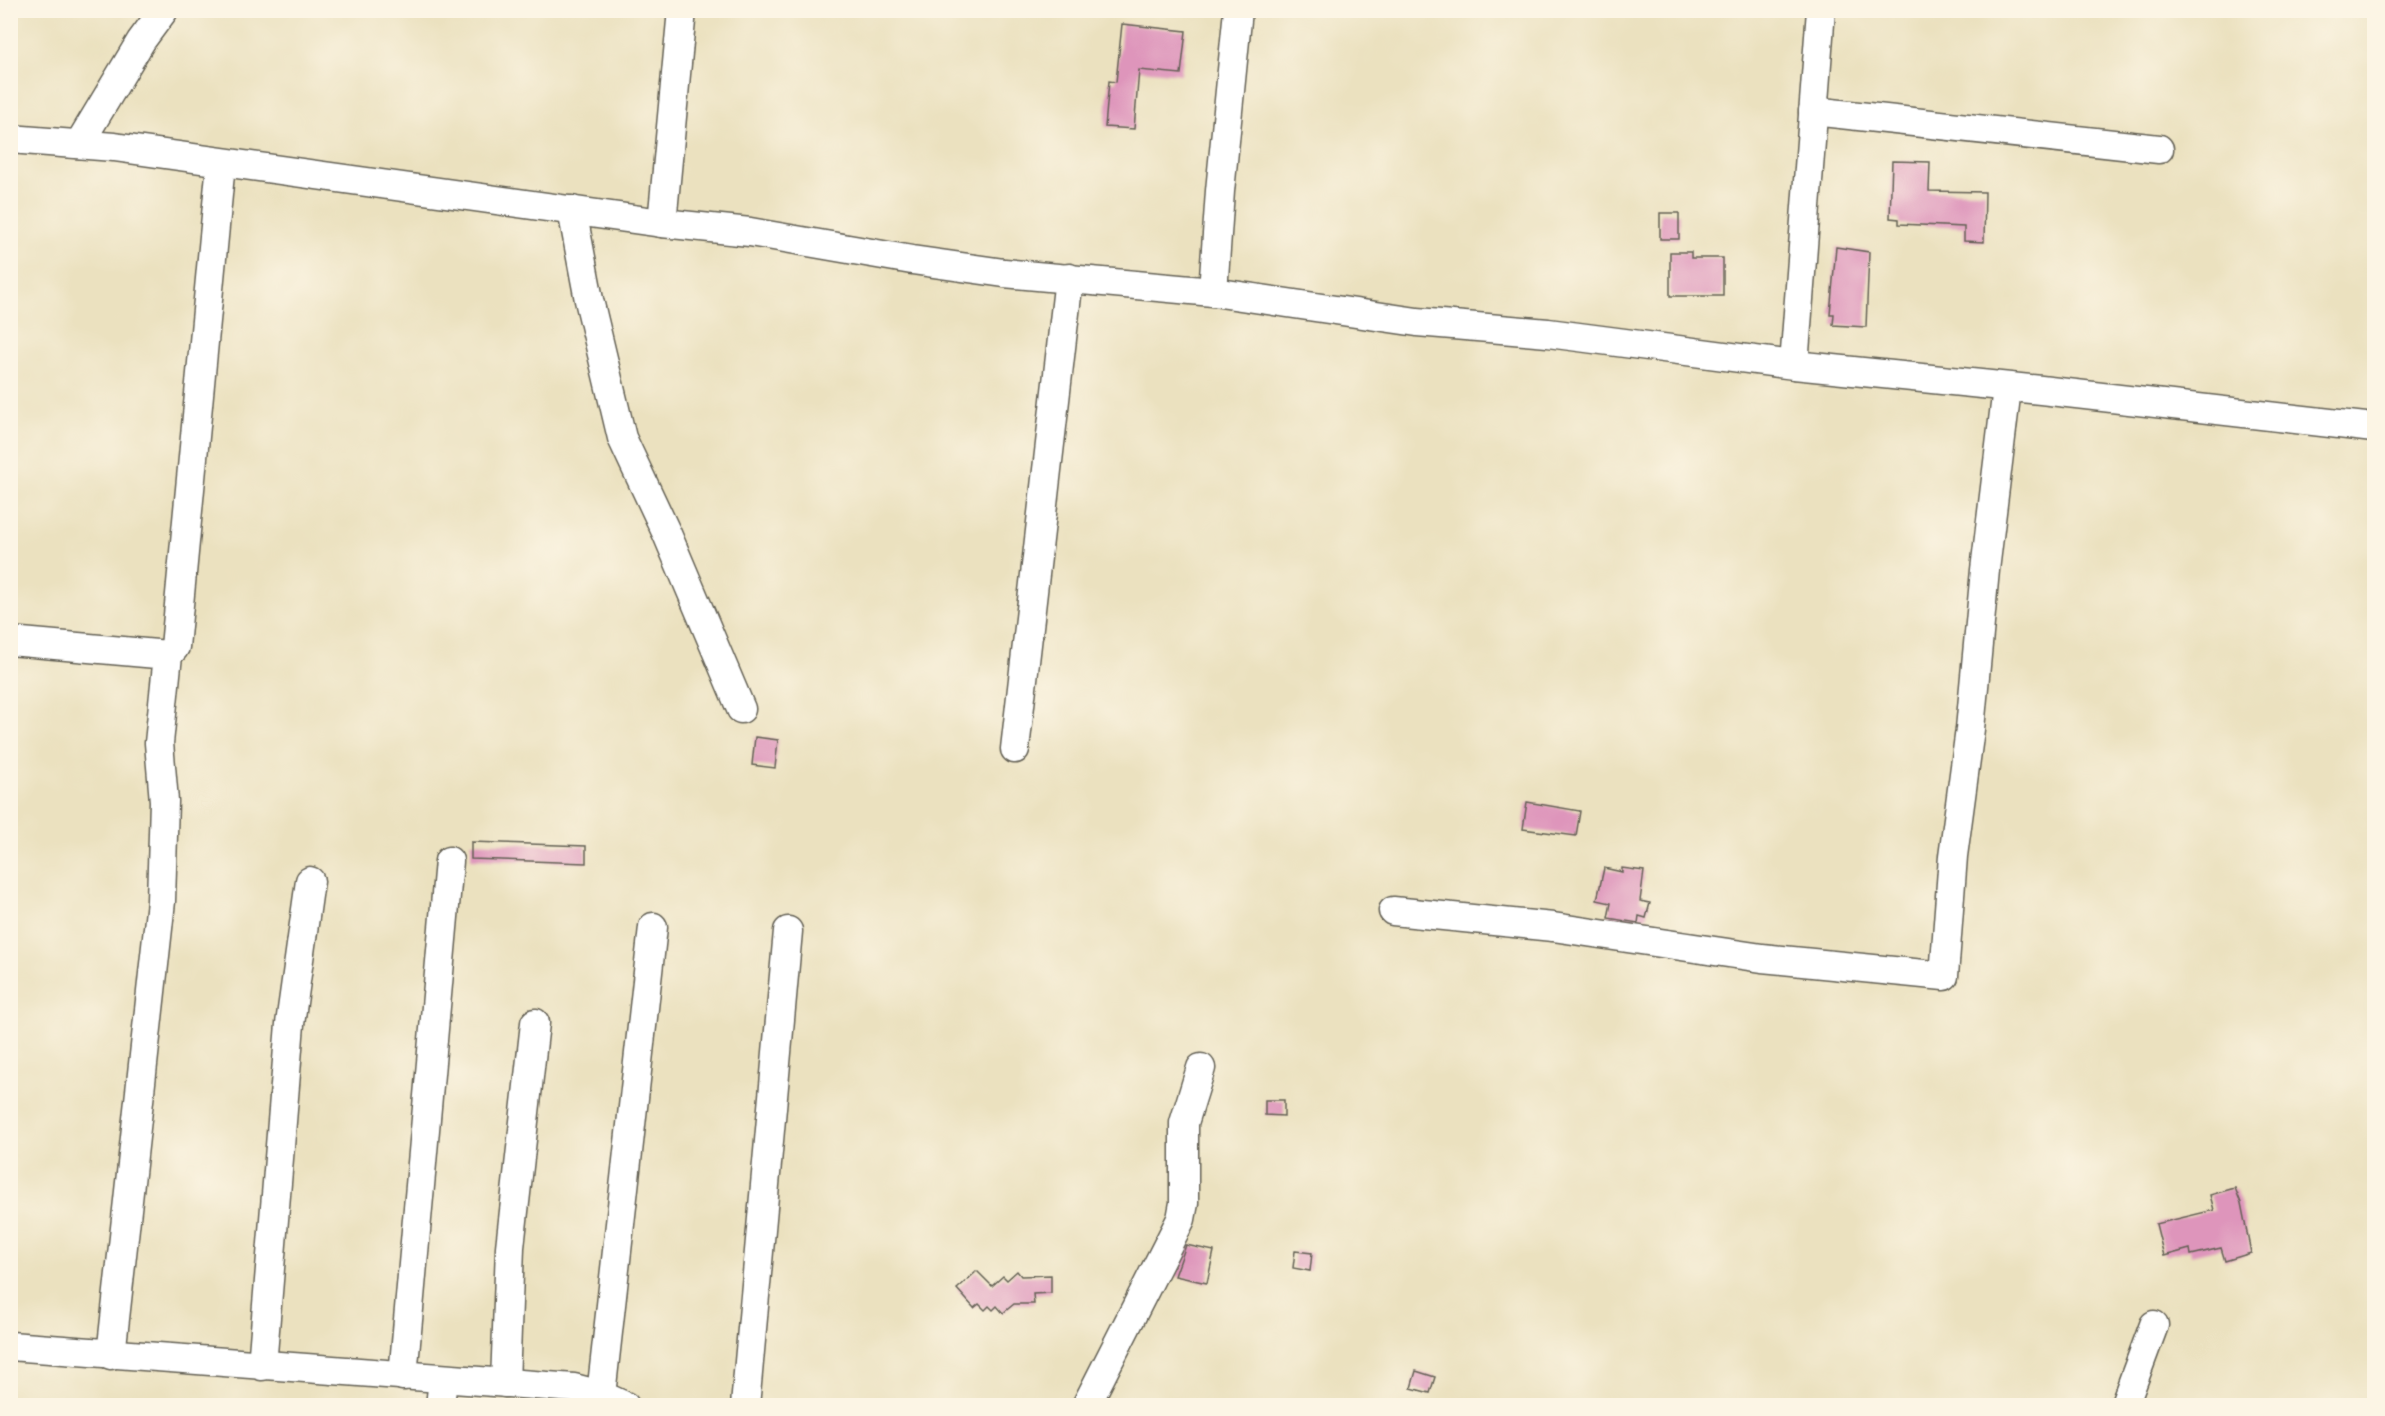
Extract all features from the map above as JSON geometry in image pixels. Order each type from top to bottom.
[{"type":"street","points":[[79,144],[141,41],[164,10]]},
{"type":"street","points":[[663,223],[682,10]]},
{"type":"street","points":[[1213,292],[1220,191],[1238,10]]},
{"type":"street","points":[[1794,365],[1821,10]]},
{"type":"street","points":[[1813,111],[2159,149]]},
{"type":"street","points":[[10,139],[79,144],[663,223],[750,232],[923,262],[1213,292],[1417,322],[1548,333],[1794,365],[2374,428]]},
{"type":"street","points":[[111,1355],[161,901],[164,801],[159,743],[168,655],[175,647],[221,163]]},
{"type":"street","points":[[572,210],[589,300],[622,438],[667,534],[741,709]]},
{"type":"street","points":[[1015,748],[1069,278]]},
{"type":"street","points":[[1393,911],[1553,927],[1762,958],[1944,976],[1953,856],[1970,729],[2007,388]]},
{"type":"street","points":[[10,641],[168,655]]},
{"type":"street","points":[[403,1376],[449,861]]},
{"type":"street","points":[[262,1366],[290,1024],[310,881]]},
{"type":"street","points":[[10,1346],[403,1376],[442,1392],[505,1383],[574,1388],[613,1400],[653,927]]},
{"type":"street","points":[[745,1406],[789,931]]},
{"type":"street","points":[[505,1383],[510,1247],[535,1023]]},
{"type":"street","points":[[1086,1406],[1181,1219],[1184,1203],[1184,1123],[1201,1068]]},
{"type":"street","points":[[2124,1406],[2154,1325]]},
{"type":"building","points":[[1122,24],[1186,31],[1181,74],[1139,70],[1134,129],[1105,127],[1109,81],[1116,82]]},
{"type":"building","points":[[1892,161],[1930,162],[1929,191],[1985,192],[1984,242],[1964,241],[1964,227],[1899,224],[1899,219],[1890,218]]},
{"type":"building","points":[[1660,213],[1679,213],[1679,239],[1660,239]]},
{"type":"building","points":[[1836,247],[1869,252],[1866,327],[1833,325],[1834,314],[1830,314]]},
{"type":"building","points":[[1670,252],[1691,252],[1691,258],[1723,258],[1723,296],[1670,296]]},
{"type":"building","points":[[755,737],[778,740],[775,768],[752,765]]},
{"type":"building","points":[[1527,802],[1580,811],[1576,836],[1523,829]]},
{"type":"building","points":[[471,842],[586,846],[586,863],[471,859]]},
{"type":"building","points":[[1604,868],[1622,872],[1622,868],[1644,871],[1640,901],[1650,903],[1646,918],[1639,916],[1638,923],[1608,918],[1611,903],[1597,900]]},
{"type":"building","points":[[1265,1100],[1284,1100],[1284,1116],[1265,1115]]},
{"type":"building","points":[[2235,1188],[2241,1203],[2251,1253],[2225,1261],[2221,1248],[2191,1255],[2190,1249],[2164,1256],[2156,1224],[2214,1210],[2210,1195]]},
{"type":"building","points":[[1186,1245],[1214,1251],[1207,1283],[1175,1276]]},
{"type":"building","points":[[1295,1251],[1312,1253],[1310,1271],[1293,1268]]},
{"type":"building","points":[[977,1271],[992,1286],[1003,1276],[1007,1280],[1017,1271],[1021,1276],[1051,1275],[1051,1293],[1033,1294],[1034,1304],[1014,1304],[1003,1313],[997,1306],[993,1310],[989,1306],[985,1310],[979,1304],[974,1308],[957,1289]]},
{"type":"building","points":[[1416,1371],[1435,1377],[1430,1393],[1411,1388]]}]
